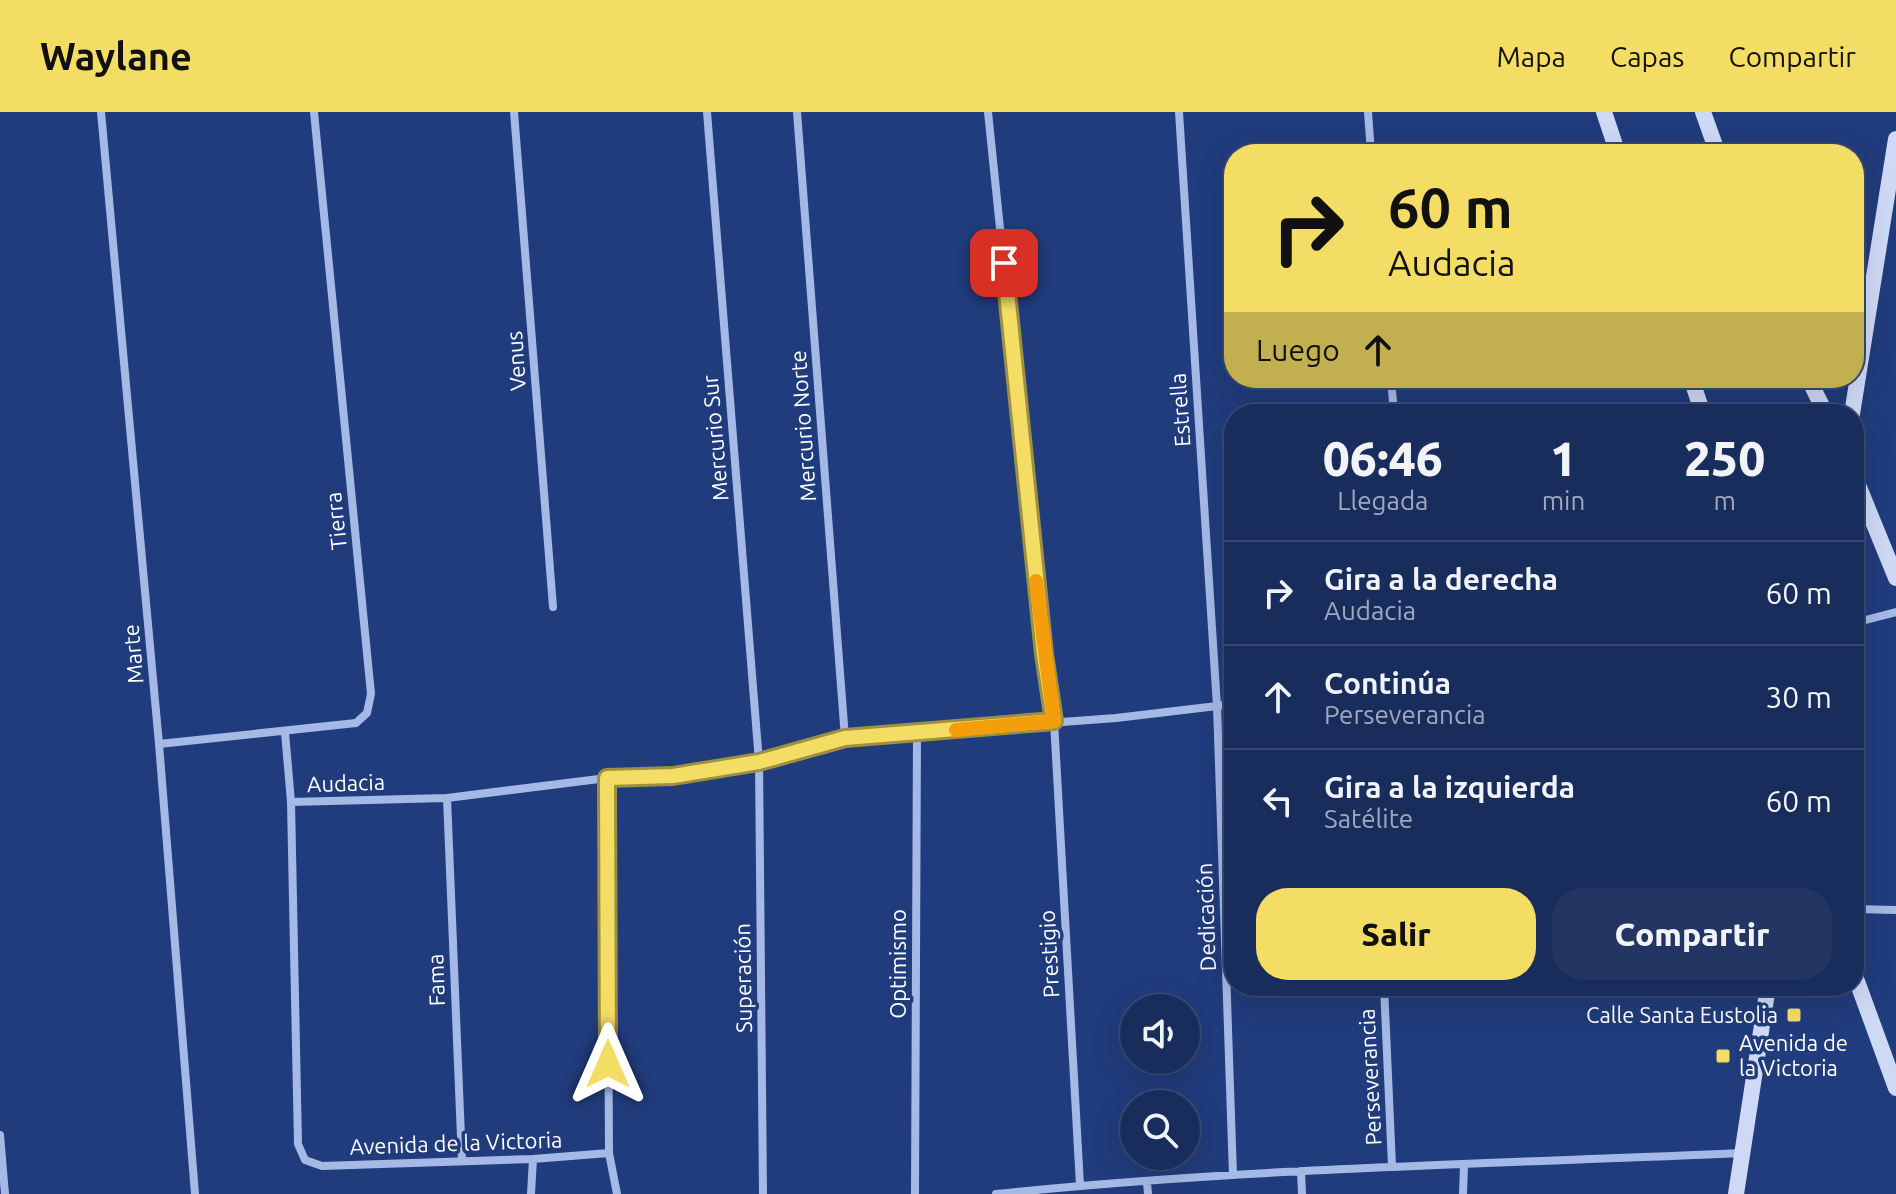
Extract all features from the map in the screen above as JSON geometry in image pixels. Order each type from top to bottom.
[{"type":"street","name":"Marte","points":[[101,112],[159,744],[195,1194]]},
{"type":"street","name":"Tierra","points":[[159,744],[356,723],[367,713],[371,694],[314,112]]},
{"type":"street","name":"Venus","points":[[514,112],[553,607]]},
{"type":"street","name":"Mercurio Sur","points":[[707,112],[759,762]]},
{"type":"street","name":"Mercurio Norte","points":[[797,112],[845,738]]},
{"type":"street","name":"Prestigio","points":[[988,112],[1044,654],[1054,721],[1080,1185]]},
{"type":"street","name":"Estrella","points":[[1179,112],[1217,706]]},
{"type":"street","points":[[1368,112],[1370,144]]},
{"type":"street","points":[[1604,112],[1615,144]]},
{"type":"street","points":[[1703,112],[1714,144]]},
{"type":"street","points":[[1864,282],[1896,139]]},
{"type":"street","points":[[1864,500],[1896,578]]},
{"type":"street","points":[[1864,620],[1896,612]]},
{"type":"street","points":[[759,762],[845,738],[1116,718],[1224,705]]},
{"type":"street","name":"Dedicación","points":[[1217,706],[1224,911]]},
{"type":"street","points":[[285,732],[291,802]]},
{"type":"street","name":"Optimismo","points":[[915,1194],[917,733]]},
{"type":"street","name":"Audacia","points":[[305,1160],[298,1144],[291,802],[447,798],[607,778],[673,776],[759,762]]},
{"type":"street","name":"Superación","points":[[759,762],[763,1194]]},
{"type":"street","points":[[607,778],[609,1153],[617,1194]]},
{"type":"street","name":"Fama","points":[[447,798],[462,1161]]},
{"type":"street","points":[[1864,909],[1896,910]]},
{"type":"street","name":"Dedicación","points":[[1227,996],[1233,1175]]},
{"type":"street","name":"Perseverancia","points":[[1384,996],[1392,1166]]},
{"type":"street","points":[[1736,1194],[1767,996]]},
{"type":"street","points":[[1862,996],[1896,1088]]},
{"type":"street","points":[[0,1135],[5,1194]]},
{"type":"street","name":"Avenida de la Victoria","points":[[305,1160],[322,1166],[533,1159],[609,1153]]},
{"type":"street","points":[[996,1194],[1080,1185],[1392,1166],[1464,1166],[1743,1153]]},
{"type":"street","points":[[531,1194],[533,1159]]},
{"type":"street","points":[[1463,1194],[1464,1166]]},
{"type":"street","points":[[1301,1171],[1302,1194]]},
{"type":"street","points":[[1147,1182],[1148,1194]]},
{"type":"slow traffic","points":[[956,730],[1054,721],[1036,581]]},
{"type":"place","name":"Calle Santa Eustolia","points":[[1794,1015]]},
{"type":"place","name":"Avenida de la Victoria","points":[[1723,1056]]},
{"type":"route","points":[[608,1064],[607,778],[673,776],[759,762],[845,738],[1054,721],[1044,654],[1004,263]]}]
